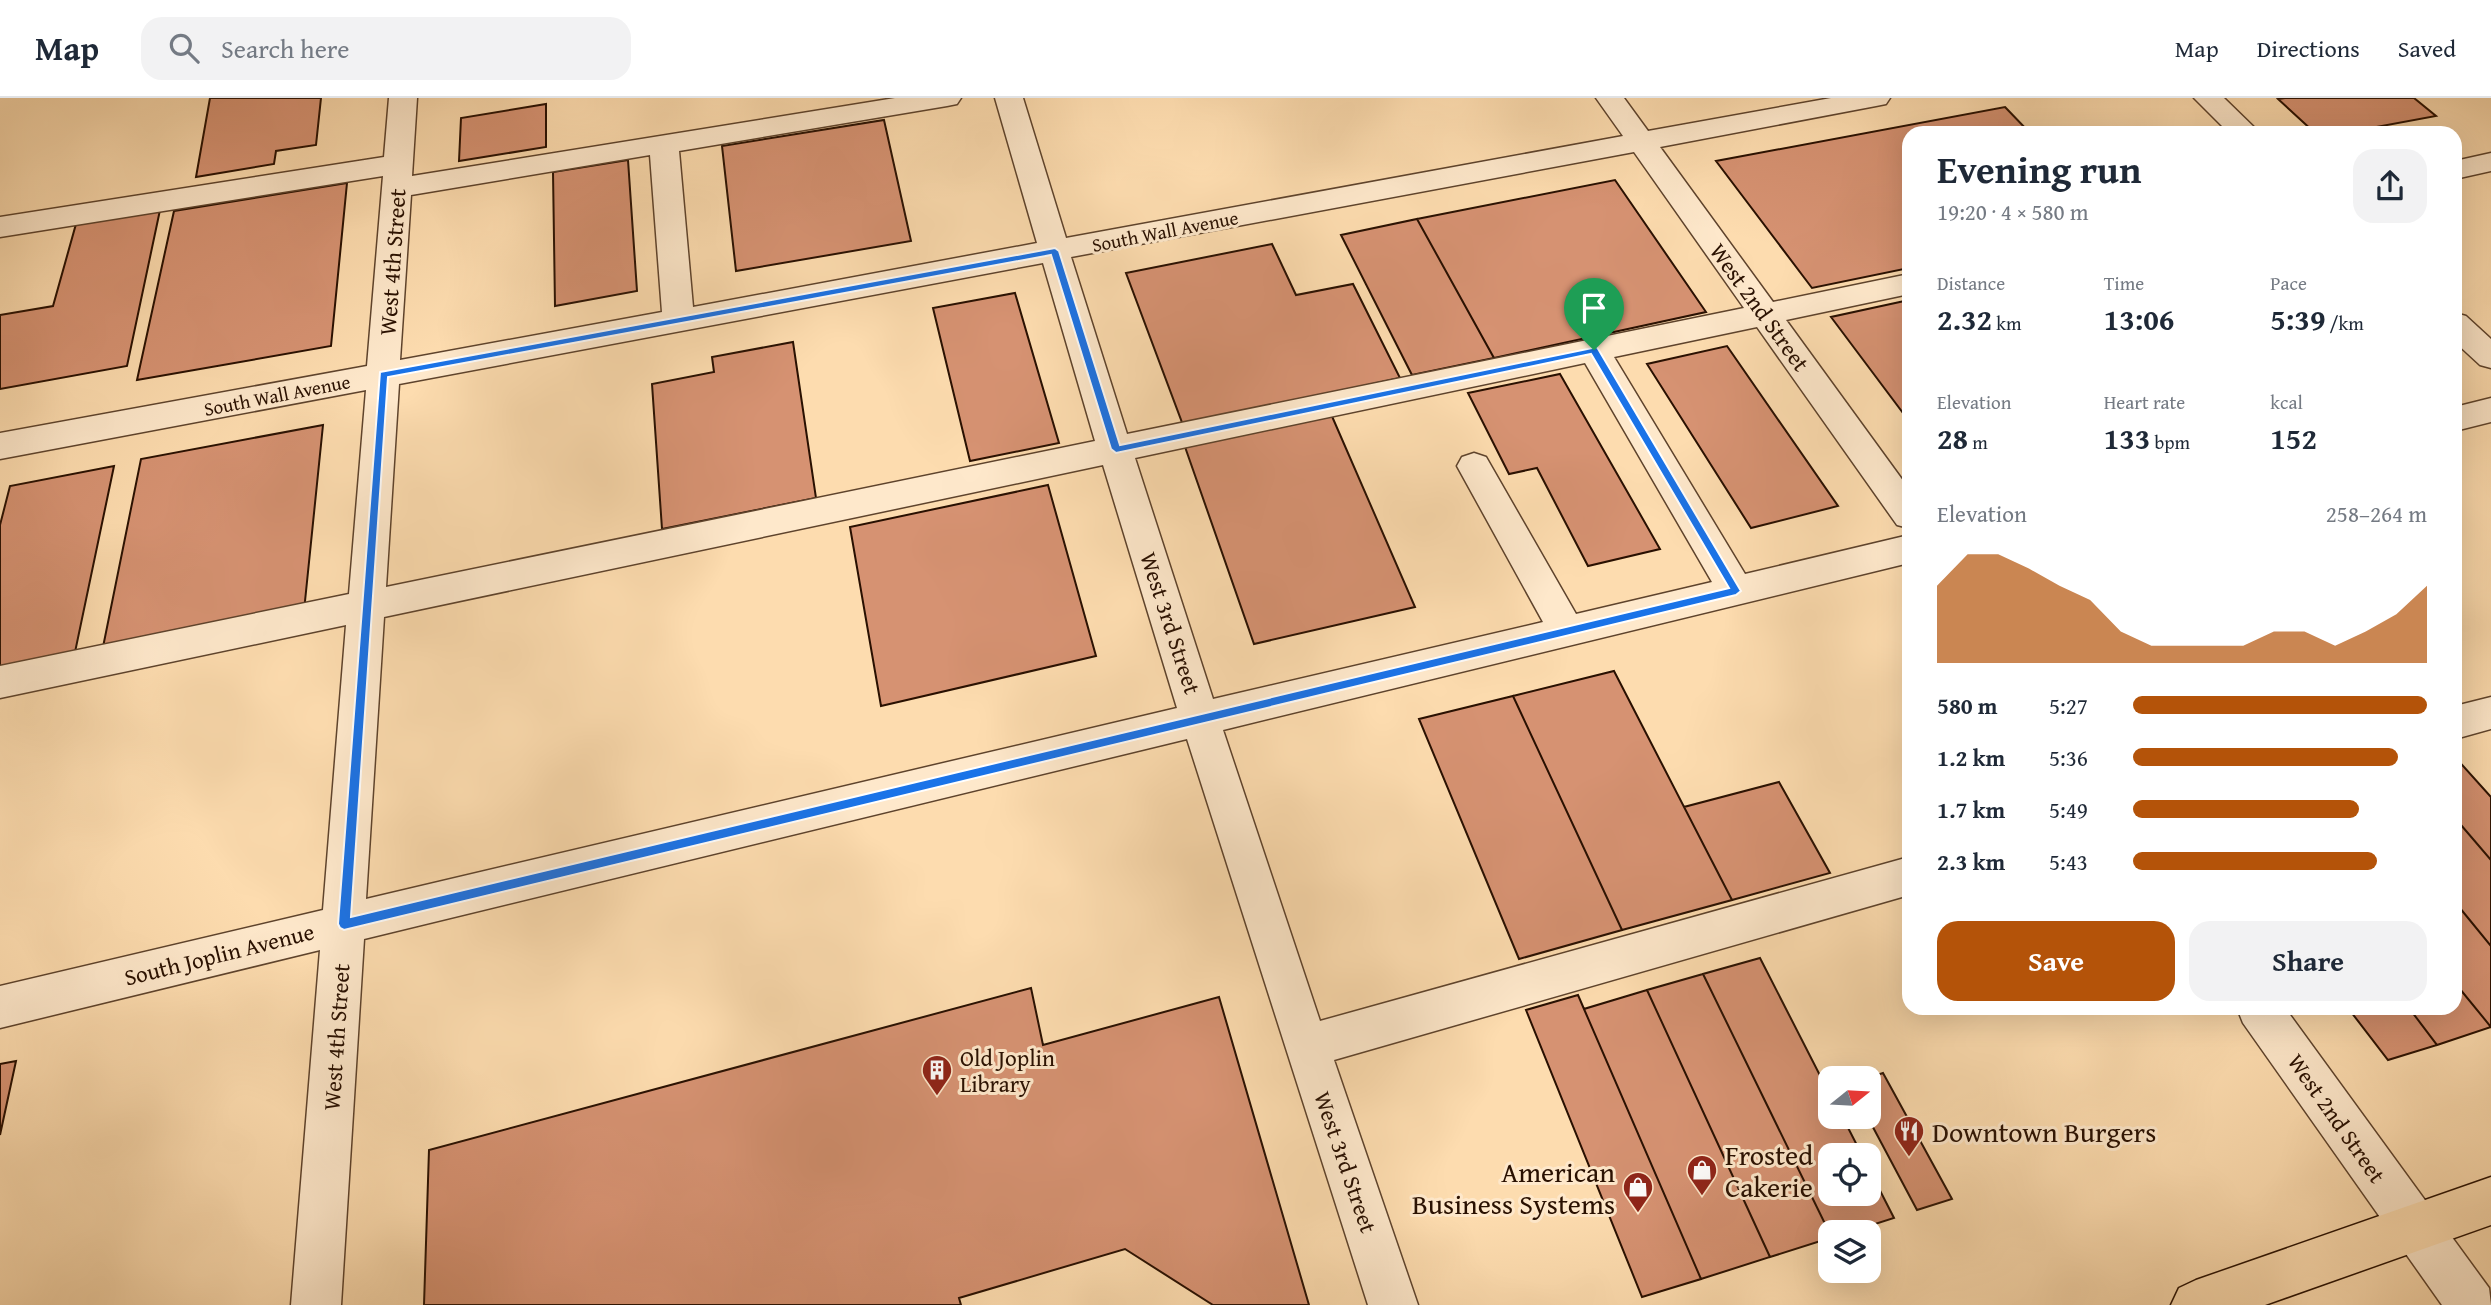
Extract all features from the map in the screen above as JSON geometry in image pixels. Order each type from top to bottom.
[{"type":"main road","points":[[2196,1305],[2491,1201]]},
{"type":"street","name":"West 4th Street","points":[[316,1305],[403,98]]},
{"type":"street","points":[[0,227],[664,145],[947,98]]},
{"type":"street","name":"West 3rd Street","points":[[1009,98],[1201,718],[1394,1305]]},
{"type":"street","name":"West 2nd Street","points":[[1611,98],[1902,505]]},
{"type":"street","name":"South Wall Avenue","points":[[0,446],[1876,98]]},
{"type":"street","points":[[2208,98],[2238,126]]},
{"type":"street","points":[[664,145],[678,321]]},
{"type":"street","points":[[2462,168],[2491,162]]},
{"type":"street","points":[[0,682],[1902,285]]},
{"type":"street","points":[[2462,330],[2491,357]]},
{"type":"street","points":[[1594,350],[1736,591]]},
{"type":"street","points":[[2462,417],[2491,410]]},
{"type":"street","points":[[1474,466],[1567,631]]},
{"type":"street","name":"South Joplin Avenue","points":[[0,1007],[1902,551]]},
{"type":"street","points":[[2462,721],[2491,713]]},
{"type":"street","points":[[1307,1046],[1902,878]]},
{"type":"street","name":"West 2nd Street","points":[[2264,1015],[2472,1305]]},
{"type":"building","points":[[210,98],[321,98],[316,145],[276,151],[274,164],[196,177]]},
{"type":"building","points":[[2414,98],[2436,116],[2382,126],[2307,126],[2278,99]]},
{"type":"building","points":[[546,104],[546,147],[459,161],[461,118]]},
{"type":"building","points":[[2005,107],[2023,126],[1903,126]]},
{"type":"building","points":[[884,120],[911,241],[736,271],[722,146]]},
{"type":"building","points":[[1902,126],[1902,269],[1812,288],[1716,161]]},
{"type":"building","points":[[628,160],[637,291],[555,306],[553,172]]},
{"type":"building","points":[[1615,180],[1706,312],[1494,358],[1417,219]]},
{"type":"building","points":[[347,183],[331,346],[137,380],[174,211]]},
{"type":"building","points":[[160,210],[127,366],[0,389],[0,315],[53,306],[76,224]]},
{"type":"building","points":[[1417,219],[1494,358],[1412,375],[1341,235]]},
{"type":"building","points":[[1272,244],[1296,295],[1353,284],[1400,378],[1183,425],[1126,273]]},
{"type":"building","points":[[1015,293],[1059,443],[970,461],[933,308]]},
{"type":"building","points":[[1902,302],[1902,412],[1831,317]]},
{"type":"building","points":[[793,342],[816,498],[662,529],[652,384],[714,372],[712,357]]},
{"type":"building","points":[[1727,346],[1838,506],[1751,528],[1647,364]]},
{"type":"building","points":[[1560,374],[1660,549],[1588,566],[1537,468],[1509,474],[1468,393]]},
{"type":"building","points":[[1331,414],[1415,607],[1254,644],[1184,444]]},
{"type":"building","points":[[323,425],[304,611],[102,652],[141,459]]},
{"type":"building","points":[[114,466],[74,657],[0,673],[0,525],[10,486]]},
{"type":"building","points":[[1048,485],[1096,656],[881,706],[850,527]]},
{"type":"building","points":[[1614,671],[1732,900],[1622,930],[1513,696]]},
{"type":"building","points":[[1513,696],[1622,930],[1519,959],[1419,719]]},
{"type":"building","points":[[2462,765],[2491,797],[2491,860],[2462,826]]},
{"type":"building","points":[[1779,782],[1830,873],[1732,900],[1684,807]]},
{"type":"building","points":[[2462,826],[2491,860],[2491,946],[2462,911]]},
{"type":"building","points":[[2462,911],[2491,946],[2491,1027],[2462,992]]},
{"type":"building","points":[[1760,958],[1818,1072],[1818,1129],[1849,1129],[1856,1143],[1818,1143],[1818,1206],[1881,1206],[1881,1193],[1894,1218],[1881,1222],[1881,1220],[1823,1220],[1703,974]]},
{"type":"building","points":[[1703,974],[1823,1220],[1818,1220],[1818,1242],[1770,1257],[1647,990]]},
{"type":"building","name":"Old Joplin Library","points":[[1031,988],[1043,1045],[1219,997],[1309,1305],[1213,1305],[1125,1249],[959,1298],[961,1305],[424,1305],[429,1150]]},
{"type":"building","points":[[1647,990],[1770,1257],[1701,1279],[1584,1009]]},
{"type":"building","points":[[2462,992],[2491,1027],[2437,1045],[2414,1015],[2462,1015]]},
{"type":"building","points":[[1578,995],[1701,1279],[1642,1297],[1526,1010]]},
{"type":"building","points":[[2353,1015],[2414,1015],[2437,1045],[2388,1060]]},
{"type":"building","points":[[16,1061],[0,1135],[0,1064]]},
{"type":"building","name":"Downtown Burgers","points":[[1881,1074],[1952,1199],[1917,1210],[1874,1129],[1881,1129]]},
{"type":"place","name":"Old Joplin Library","points":[[937,1097]]},
{"type":"place","name":"Downtown Burgers","points":[[1909,1158]]},
{"type":"place","name":"Frosted Cakerie","points":[[1702,1197]]},
{"type":"place","name":"American Business Systems","points":[[1638,1214]]},
{"type":"route","points":[[1055,251],[1116,449],[1594,350],[1736,591],[344,924],[383,375],[1055,251]]}]
